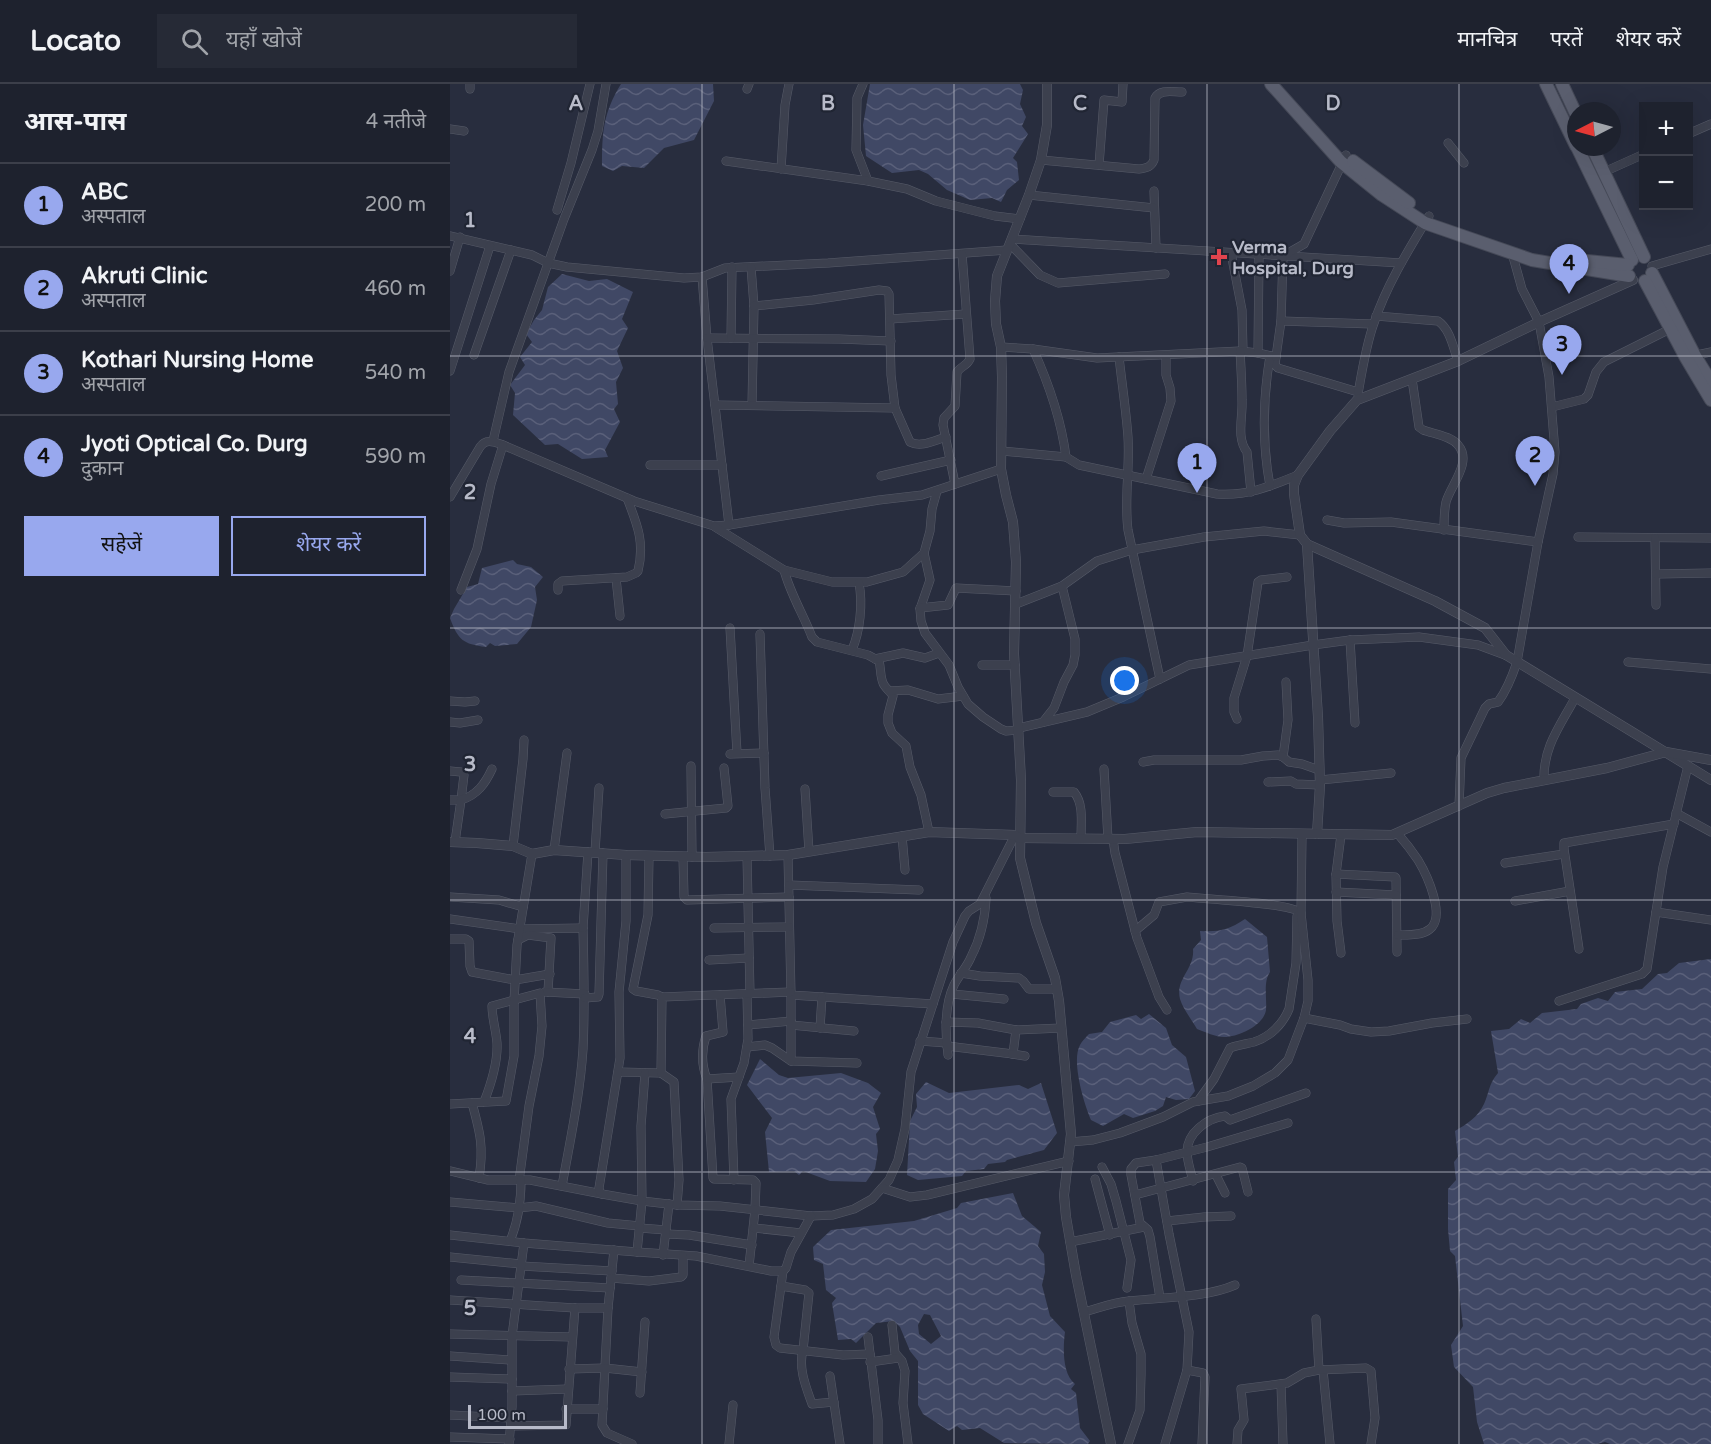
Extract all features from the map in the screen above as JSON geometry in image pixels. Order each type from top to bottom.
[{"type":"main road","points":[[1546,84],[1567,127]]},
{"type":"main road","points":[[1562,84],[1570,102]]},
{"type":"main road","points":[[1276,85],[1344,159],[1382,195],[1427,220],[1532,260],[1639,270]]},
{"type":"main road","points":[[1581,156],[1670,329],[1711,382]]},
{"type":"main road","points":[[1596,156],[1639,270],[1690,357],[1711,400]]},
{"type":"main road","points":[[1427,220],[1552,257],[1639,270]]},
{"type":"street","points":[[557,210],[590,84]]},
{"type":"street","points":[[493,441],[509,372],[548,262],[592,150],[598,131],[606,84]]},
{"type":"street","points":[[781,169],[785,105],[789,84]]},
{"type":"street","points":[[863,84],[857,98],[856,150],[868,181]]},
{"type":"street","points":[[450,1171],[479,1178],[530,1180],[642,1202],[720,1206],[811,1216],[833,1215],[855,1209],[872,1199],[889,1180],[898,1160],[905,1129],[911,1072],[953,942],[965,916],[980,904],[1017,837],[1022,814],[1015,665],[1016,541],[1002,469],[1001,347],[996,324],[995,301],[997,276],[1041,160],[1047,125],[1047,84]]},
{"type":"street","points":[[1099,165],[1104,100],[1122,102],[1124,84]]},
{"type":"street","points":[[1041,160],[1147,168],[1154,160],[1155,98],[1162,92],[1182,92]]},
{"type":"street","points":[[1693,132],[1711,124]]},
{"type":"street","points":[[450,129],[464,131]]},
{"type":"street","points":[[1448,143],[1464,163]]},
{"type":"street","points":[[1604,172],[1640,156]]},
{"type":"street","points":[[1283,256],[1304,244],[1344,159]]},
{"type":"street","points":[[726,161],[868,181],[907,189],[936,201],[1020,219]]},
{"type":"street","points":[[1154,191],[1156,248]]},
{"type":"street","points":[[1029,195],[1154,208]]},
{"type":"street","points":[[1427,220],[1401,263],[1375,320],[1357,396],[1298,475],[1294,484],[1300,535],[1307,544],[1435,601],[1485,627],[1506,655]]},
{"type":"street","points":[[450,236],[532,255],[567,267],[684,278],[702,277],[714,271],[732,267],[962,254],[1010,244],[1156,248],[1401,263]]},
{"type":"street","points":[[450,272],[460,237]]},
{"type":"street","points":[[450,370],[485,244]]},
{"type":"street","points":[[1010,244],[1040,275],[1058,283],[1165,274]]},
{"type":"street","points":[[1273,356],[1278,368],[1357,396],[1412,379],[1458,361],[1639,270],[1711,249]]},
{"type":"street","points":[[474,355],[511,250]]},
{"type":"street","points":[[1231,253],[1242,310],[1242,441],[1247,452],[1251,492]]},
{"type":"street","points":[[1459,806],[1461,758],[1485,708],[1489,704],[1498,702],[1505,692],[1517,662],[1556,452],[1549,377],[1539,322],[1522,289],[1512,253]]},
{"type":"street","points":[[955,484],[944,418],[955,406],[957,372],[967,365],[970,359],[962,254]]},
{"type":"street","points":[[1258,353],[1260,254]]},
{"type":"street","points":[[1270,486],[1264,444],[1267,376],[1281,321],[1283,256]]},
{"type":"street","points":[[731,338],[732,267]]},
{"type":"street","points":[[751,267],[754,306],[752,405]]},
{"type":"street","points":[[702,277],[729,525]]},
{"type":"street","points":[[754,306],[884,290],[889,294],[891,375],[895,408],[910,442],[920,444],[946,437]]},
{"type":"street","points":[[890,319],[966,314]]},
{"type":"street","points":[[1281,321],[1438,321],[1447,330],[1458,361]]},
{"type":"street","points":[[1552,406],[1584,399],[1588,395],[1596,372],[1604,362],[1670,329]]},
{"type":"street","points":[[707,338],[891,341]]},
{"type":"street","points":[[1001,347],[1097,358],[1242,351],[1273,356]]},
{"type":"street","points":[[1033,349],[1048,381],[1058,412],[1066,457]]},
{"type":"street","points":[[1690,357],[1711,352]]},
{"type":"street","points":[[1146,479],[1171,400],[1166,375],[1166,356]]},
{"type":"street","points":[[1119,357],[1128,436],[1125,510],[1160,679]]},
{"type":"street","points":[[1412,379],[1419,427],[1455,442],[1460,447],[1462,455],[1461,469],[1446,504],[1444,530]]},
{"type":"street","points":[[715,405],[895,408]]},
{"type":"street","points":[[450,496],[452,487],[483,443],[493,441],[627,498],[714,526],[784,570],[832,582],[859,584],[903,572],[924,553]]},
{"type":"street","points":[[461,590],[477,549],[491,484],[503,445]]},
{"type":"street","points":[[1002,451],[1066,457],[1079,465],[1218,494],[1232,495],[1251,492],[1298,475]]},
{"type":"street","points":[[881,476],[951,460]]},
{"type":"street","points":[[650,465],[722,465]]},
{"type":"street","points":[[714,526],[922,495],[1002,469]]},
{"type":"street","points":[[937,491],[924,553],[930,580],[920,608],[921,621],[925,633],[949,665],[963,696],[974,710],[1006,731],[1087,712],[1189,666],[1350,640],[1419,637],[1478,645],[1506,655],[1711,780]]},
{"type":"street","points":[[558,590],[558,584],[562,581],[616,578],[636,573],[640,562],[640,534],[627,498]]},
{"type":"street","points":[[1327,520],[1344,524],[1391,522],[1538,542]]},
{"type":"street","points":[[1016,604],[1062,586],[1097,561],[1132,550],[1203,537],[1264,531],[1300,535]]},
{"type":"street","points":[[1578,537],[1711,538]]},
{"type":"street","points":[[1655,538],[1656,605]]},
{"type":"street","points":[[1307,544],[1318,717],[1320,782],[1317,834]]},
{"type":"street","points":[[784,570],[787,583],[812,637],[817,642],[852,650],[879,661],[882,682],[893,696],[888,723],[892,733],[906,746],[910,767],[921,795],[929,832]]},
{"type":"street","points":[[1656,574],[1711,573]]},
{"type":"street","points":[[1237,719],[1234,712],[1234,698],[1247,656],[1258,582],[1287,577]]},
{"type":"street","points":[[616,578],[620,616]]},
{"type":"street","points":[[852,650],[856,642],[860,616],[859,584]]},
{"type":"street","points":[[1043,722],[1054,708],[1073,666],[1075,655],[1072,626],[1062,586]]},
{"type":"street","points":[[920,608],[948,605],[956,588],[1016,591]]},
{"type":"street","points":[[730,628],[734,754],[764,753]]},
{"type":"street","points":[[760,634],[770,856]]},
{"type":"street","points":[[1350,640],[1355,723]]},
{"type":"street","points":[[874,659],[903,653],[925,658],[939,653]]},
{"type":"street","points":[[1628,662],[1711,669]]},
{"type":"street","points":[[982,665],[1015,665]]},
{"type":"street","points":[[1283,757],[1288,720],[1286,682]]},
{"type":"street","points":[[889,691],[908,690],[938,699],[963,696]]},
{"type":"street","points":[[1544,780],[1544,767],[1549,745],[1575,698]]},
{"type":"street","points":[[450,701],[475,700]]},
{"type":"street","points":[[450,722],[478,720]]},
{"type":"street","points":[[513,846],[524,740]]},
{"type":"street","points":[[450,771],[461,772],[464,775],[452,842],[513,846],[532,854],[554,850],[688,857],[788,855],[929,832],[1081,838],[1197,832],[1392,835],[1504,788],[1607,768],[1666,752],[1711,760]]},
{"type":"street","points":[[554,850],[567,753]]},
{"type":"street","points":[[1143,762],[1240,760],[1278,755],[1289,762],[1319,770]]},
{"type":"street","points":[[691,766],[692,812],[684,897],[687,900],[789,897]]},
{"type":"street","points":[[1559,1001],[1645,972],[1647,969],[1663,867],[1688,766]]},
{"type":"street","points":[[665,814],[726,808],[728,806],[724,768]]},
{"type":"street","points":[[450,800],[469,798],[478,792],[492,769]]},
{"type":"street","points":[[1104,769],[1111,838],[1135,931],[1159,997],[1167,1010]]},
{"type":"street","points":[[1268,782],[1291,781],[1296,784],[1391,773]]},
{"type":"street","points":[[484,1102],[491,1085],[497,1055],[492,1006],[544,992],[598,997],[595,852],[599,788]]},
{"type":"street","points":[[805,789],[809,851]]},
{"type":"street","points":[[1053,792],[1074,792],[1078,797],[1081,838]]},
{"type":"street","points":[[1676,813],[1711,832]]},
{"type":"street","points":[[1579,949],[1564,843],[1674,824]]},
{"type":"street","points":[[1398,834],[1418,859],[1437,912],[1436,921],[1430,929],[1423,933],[1398,936]]},
{"type":"street","points":[[1198,1101],[1214,1079],[1230,1048],[1265,1037],[1287,1015],[1296,963],[1302,835]]},
{"type":"street","points":[[1341,835],[1336,874],[1341,953]]},
{"type":"street","points":[[902,836],[905,870]]},
{"type":"street","points":[[1017,837],[1023,876],[1056,989],[1071,1134],[1064,1195],[1070,1242],[1111,1444]]},
{"type":"street","points":[[562,1186],[583,1050],[585,996],[583,928],[595,852]]},
{"type":"street","points":[[450,1104],[506,1101],[514,1056],[514,1000],[519,929],[532,854]]},
{"type":"street","points":[[1505,863],[1564,854]]},
{"type":"street","points":[[602,1194],[599,1188],[620,1058],[619,992],[626,921],[626,855]]},
{"type":"street","points":[[788,855],[791,1061]]},
{"type":"street","points":[[649,856],[648,915],[633,989],[636,991],[658,994],[662,997],[791,994],[933,1004]]},
{"type":"street","points":[[734,1180],[731,1099],[747,1047],[748,1025],[747,856]]},
{"type":"street","points":[[1336,874],[1395,877],[1397,952]]},
{"type":"street","points":[[789,885],[919,890]]},
{"type":"street","points":[[1515,901],[1570,891]]},
{"type":"street","points":[[1336,892],[1396,895]]},
{"type":"street","points":[[948,1055],[946,1023],[951,994],[971,959],[980,937],[985,917],[986,893]]},
{"type":"street","points":[[450,897],[499,900],[523,908]]},
{"type":"street","points":[[1135,931],[1154,915],[1159,902],[1176,898],[1232,901],[1299,911]]},
{"type":"street","points":[[1070,1142],[1093,1140],[1120,1133],[1198,1101],[1228,1096],[1253,1086],[1275,1073],[1288,1060],[1308,1001],[1308,980],[1299,911]]},
{"type":"street","points":[[1656,912],[1711,920]]},
{"type":"street","points":[[450,919],[519,929],[583,928]]},
{"type":"street","points":[[714,928],[789,927]]},
{"type":"street","points":[[510,1241],[519,1208],[529,1106],[539,1056],[544,992],[550,974],[551,938],[528,935],[518,940]]},
{"type":"street","points":[[450,939],[469,941],[472,972],[515,980],[550,974]]},
{"type":"street","points":[[709,960],[749,958]]},
{"type":"street","points":[[961,973],[1019,978],[1029,989],[1056,989]]},
{"type":"street","points":[[951,994],[1004,999]]},
{"type":"street","points":[[720,995],[723,1032],[706,1036],[702,1053],[703,1070],[707,1079],[713,1178],[755,1181],[754,1228],[749,1266]]},
{"type":"street","points":[[661,1073],[662,997]]},
{"type":"street","points":[[820,1028],[822,997]]},
{"type":"street","points":[[1304,1018],[1371,1032],[1467,1019]]},
{"type":"street","points":[[748,1025],[791,1023],[854,1031]]},
{"type":"street","points":[[946,1023],[978,1023],[1016,1030],[1060,1028]]},
{"type":"street","points":[[1012,1054],[1014,1053],[1016,1030]]},
{"type":"street","points":[[920,1041],[1025,1056]]},
{"type":"street","points":[[747,1047],[772,1048],[791,1061],[857,1063]]},
{"type":"street","points":[[618,1072],[661,1073],[674,1082],[679,1180],[666,1232],[663,1255]]},
{"type":"street","points":[[637,1252],[642,1202],[641,1126],[645,1073]]},
{"type":"street","points":[[707,1079],[739,1077]]},
{"type":"street","points":[[1193,1181],[1187,1152],[1192,1134],[1205,1124],[1222,1116],[1230,1120],[1249,1115],[1306,1093]]},
{"type":"street","points":[[472,1103],[481,1137],[479,1178]]},
{"type":"street","points":[[1160,1298],[1150,1237],[1148,1230],[1140,1223],[1131,1175],[1133,1166],[1136,1163],[1187,1152],[1288,1123]]},
{"type":"street","points":[[1156,1160],[1189,1332],[1187,1370],[1165,1444]]},
{"type":"street","points":[[882,1188],[910,1197],[927,1195],[1069,1161]]},
{"type":"street","points":[[1102,1167],[1111,1184],[1131,1260],[1127,1288]]},
{"type":"street","points":[[1135,1195],[1242,1168],[1248,1192]]},
{"type":"street","points":[[1216,1175],[1225,1193]]},
{"type":"street","points":[[1095,1179],[1110,1235]]},
{"type":"street","points":[[450,1202],[519,1208],[544,1207],[608,1223],[752,1245]]},
{"type":"street","points":[[811,1216],[783,1271],[774,1340],[776,1345],[780,1348],[870,1358],[898,1358]]},
{"type":"street","points":[[1167,1221],[1231,1216]]},
{"type":"street","points":[[1070,1242],[1144,1227]]},
{"type":"street","points":[[754,1228],[801,1233]]},
{"type":"street","points":[[450,1235],[663,1255],[696,1256],[778,1272],[783,1271]]},
{"type":"street","points":[[450,1437],[510,1441],[512,1336],[524,1243]]},
{"type":"street","points":[[614,1250],[608,1308],[604,1430],[632,1444]]},
{"type":"street","points":[[450,1257],[611,1274],[650,1281],[681,1277],[683,1275],[683,1256]]},
{"type":"street","points":[[461,1280],[610,1288]]},
{"type":"street","points":[[1084,1311],[1129,1301],[1222,1290],[1235,1285]]},
{"type":"street","points":[[781,1286],[805,1290],[809,1293],[801,1369],[812,1403],[834,1402]]},
{"type":"street","points":[[450,1300],[608,1308]]},
{"type":"street","points":[[1128,1444],[1140,1410],[1142,1374],[1141,1354],[1132,1323],[1129,1301]]},
{"type":"street","points":[[450,1415],[565,1426],[575,1308]]},
{"type":"street","points":[[1316,1319],[1330,1444]]},
{"type":"street","points":[[640,1393],[645,1322]]},
{"type":"street","points":[[892,1325],[895,1353],[902,1361],[905,1371],[903,1402],[908,1444]]},
{"type":"street","points":[[450,1334],[572,1337]]},
{"type":"street","points":[[868,1337],[878,1420],[878,1444]]},
{"type":"street","points":[[450,1356],[511,1360]]},
{"type":"street","points":[[569,1369],[605,1368],[642,1372]]},
{"type":"street","points":[[1237,1444],[1238,1430],[1244,1420],[1241,1389],[1290,1382],[1304,1373],[1321,1370],[1366,1368],[1371,1371],[1375,1419],[1371,1444]]},
{"type":"street","points":[[1187,1370],[1203,1373],[1205,1377],[1202,1444]]},
{"type":"street","points":[[830,1376],[840,1444]]},
{"type":"street","points":[[450,1377],[512,1379]]},
{"type":"street","points":[[1281,1384],[1283,1444]]},
{"type":"street","points":[[512,1391],[568,1389]]},
{"type":"street","points":[[729,1444],[733,1405]]},
{"type":"street","points":[[566,1409],[603,1409]]},
{"type":"water","points":[[621,84],[713,84],[714,101],[694,140],[664,148],[644,168],[622,166],[613,171],[602,166],[603,133],[610,104]]},
{"type":"water","points":[[870,84],[1020,84],[1023,90],[1020,104],[1026,117],[1022,126],[1028,134],[1013,158],[1017,162],[1019,180],[1007,190],[1001,202],[992,198],[970,200],[947,190],[928,174],[919,170],[892,173],[866,156],[863,125]]},
{"type":"water","points":[[562,274],[589,281],[607,279],[633,292],[622,319],[628,328],[617,351],[623,368],[616,382],[618,404],[614,409],[620,422],[605,450],[608,457],[582,459],[558,444],[545,445],[513,415],[515,393],[510,385],[525,365],[520,357],[532,342],[526,334],[542,310],[548,287]]},
{"type":"water","points":[[513,560],[517,564],[531,567],[543,577],[535,587],[537,600],[531,627],[517,644],[495,646],[490,643],[486,647],[462,640],[450,618],[467,587],[478,584],[482,568]]},
{"type":"water","points":[[1245,919],[1267,937],[1270,972],[1266,985],[1266,1010],[1261,1021],[1250,1029],[1230,1036],[1218,1036],[1197,1029],[1181,1003],[1180,986],[1191,962],[1193,949],[1201,940],[1200,931],[1224,930]]},
{"type":"water","points":[[1711,959],[1711,1444],[1610,1444],[1605,1442],[1597,1444],[1484,1444],[1477,1422],[1473,1387],[1454,1367],[1451,1345],[1463,1326],[1455,1256],[1450,1251],[1448,1189],[1456,1180],[1454,1162],[1458,1157],[1455,1131],[1479,1113],[1492,1081],[1498,1073],[1491,1031],[1509,1029],[1521,1019],[1530,1023],[1542,1013],[1577,1009],[1581,1004],[1598,998],[1608,1001],[1615,992],[1642,989],[1658,974],[1667,973],[1679,963]]},
{"type":"water","points":[[1149,1014],[1166,1028],[1172,1045],[1186,1057],[1195,1091],[1189,1099],[1176,1100],[1166,1097],[1163,1106],[1155,1111],[1133,1118],[1124,1114],[1103,1126],[1091,1120],[1085,1104],[1077,1061],[1080,1045],[1089,1034],[1102,1032],[1110,1022],[1136,1015],[1141,1019]]},
{"type":"water","points":[[760,1059],[779,1075],[788,1078],[841,1073],[868,1083],[881,1093],[873,1107],[880,1129],[876,1134],[878,1151],[875,1169],[866,1182],[830,1181],[803,1171],[799,1175],[794,1171],[769,1172],[765,1132],[772,1118],[747,1085]]},
{"type":"water","points":[[926,1082],[949,1093],[1019,1085],[1028,1089],[1041,1083],[1057,1133],[1044,1150],[1005,1162],[988,1164],[984,1169],[966,1171],[962,1176],[918,1180],[907,1175],[910,1121],[917,1107],[916,1094]]},
{"type":"water","points":[[1013,1193],[1022,1216],[1041,1232],[1038,1246],[1044,1254],[1045,1272],[1042,1285],[1050,1316],[1065,1332],[1066,1367],[1075,1384],[1071,1389],[1076,1393],[1080,1428],[1090,1441],[1088,1444],[1004,1443],[980,1428],[962,1430],[957,1426],[949,1431],[923,1414],[918,1405],[918,1361],[910,1351],[900,1327],[894,1321],[876,1323],[856,1343],[851,1339],[838,1340],[832,1303],[836,1298],[826,1290],[823,1264],[814,1260],[813,1247],[831,1230],[914,1221],[957,1208],[961,1203]],"holes":[[[924,1314],[930,1315],[941,1336],[931,1344],[919,1334],[918,1325]]]},
{"type":"place","name":"Verma Hospital, Durg","points":[[1219,257]]},
{"type":"place","name":"Jyoti Optical Co. Durg","points":[[1569,294]]},
{"type":"place","name":"Kothari Nursing Home","points":[[1562,375]]},
{"type":"place","name":"Akruti Clinic","points":[[1535,486]]},
{"type":"place","name":"ABC","points":[[1197,493]]}]
